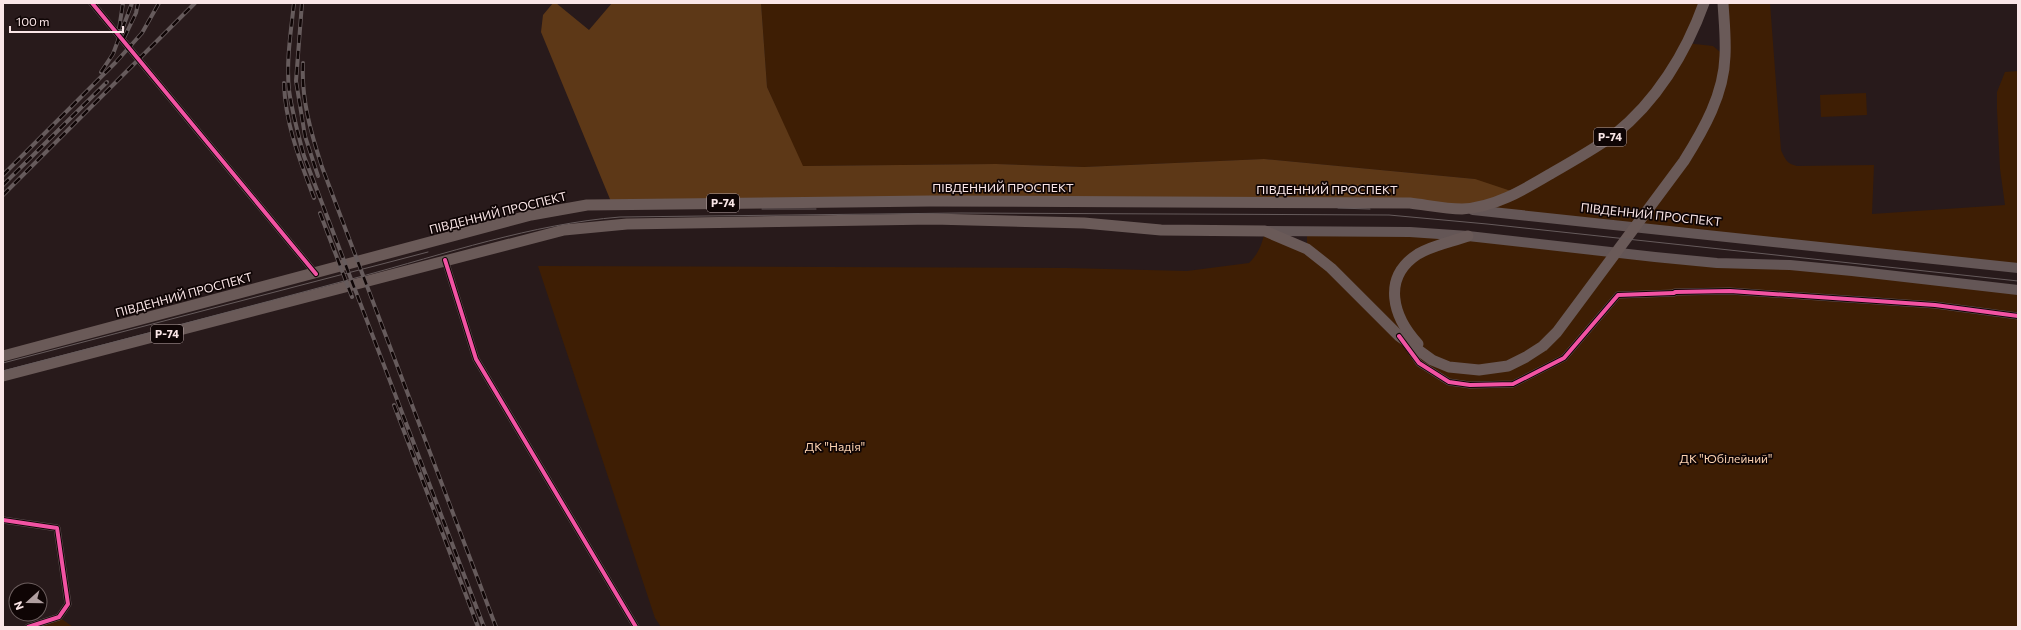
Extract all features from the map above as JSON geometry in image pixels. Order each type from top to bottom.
[{"type":"main road","name":"Р-74","points":[[1462,209],[1485,205],[1517,193],[1587,152],[1616,133],[1650,100],[1662,86],[1691,34],[1704,3]]},
{"type":"main road","name":"Р-74","points":[[3,376],[331,292],[446,260],[564,230],[627,224],[933,219],[1084,223],[1161,230],[1265,231],[1307,249],[1331,268],[1399,336],[1417,350],[1441,364],[1456,369],[1491,369],[1508,366],[1543,346],[1557,332],[1684,161],[1698,138],[1711,114],[1723,76],[1725,56],[1723,3]]},
{"type":"main road","name":"ПІВДЕННИЙ ПРОСПЕКТ","points":[[3,356],[316,274],[532,215],[587,205],[930,201],[1410,203],[2018,268]]},
{"type":"main road","points":[[1265,231],[1410,232],[1468,236],[1717,263],[1790,265],[1836,269],[2018,290]]},
{"type":"main road","points":[[1441,364],[1417,344],[1400,320],[1395,304],[1397,282],[1406,265],[1417,255],[1435,246],[1468,236]]},
{"type":"street","points":[[92,3],[316,274]]},
{"type":"street","points":[[446,260],[476,359],[636,627]]},
{"type":"street","points":[[1399,336],[1419,363],[1449,382],[1470,385],[1513,384],[1564,358],[1618,295],[1730,291],[1935,305],[2018,316]]},
{"type":"street","points":[[3,520],[57,528],[68,604],[59,617],[28,627]]},
{"type":"green space","points":[[761,3],[1704,3],[1686,43],[1713,46],[1725,56],[1723,3],[1770,3],[1781,150],[1787,161],[1797,166],[1874,165],[1872,214],[2005,205],[2000,169],[1997,92],[2005,72],[2018,71],[2018,268],[1462,209],[1475,179],[1264,159],[1084,167],[996,164],[802,166],[767,87]]},
{"type":"green space","points":[[1866,93],[1867,115],[1821,117],[1820,95]]},
{"type":"green space","points":[[1265,231],[1307,249],[1307,231],[1410,232],[2018,290],[2018,627],[661,627],[655,618],[538,266],[1067,268],[1187,271],[1249,263],[1260,248]]},
{"type":"green space","points":[[59,617],[73,627],[28,627],[48,622],[48,621]]},
{"type":"shaded area","points":[[553,3],[556,3],[589,30],[612,3],[761,3],[767,87],[803,166],[996,164],[1084,167],[1264,159],[1475,179],[1517,193],[1485,205],[612,204],[541,32],[543,15]]},
{"type":"tram line","points":[[1338,208],[1370,209]]},
{"type":"tram line","points":[[762,209],[816,209]]},
{"type":"tram line","points":[[3,371],[521,233],[554,226],[620,217],[961,213],[1389,215],[1487,224],[2018,281]]},
{"type":"tram line","points":[[3,363],[428,252]]},
{"type":"railway","points":[[119,29],[123,3]]},
{"type":"railway","points":[[101,72],[113,54],[132,3]]},
{"type":"railway","points":[[124,38],[136,13],[138,3]]},
{"type":"railway","points":[[3,175],[116,62],[142,33],[159,3]]},
{"type":"railway","points":[[3,195],[195,3]]},
{"type":"railway","points":[[294,3],[289,46],[288,79],[297,131],[304,156],[484,627]]},
{"type":"railway","points":[[302,3],[296,81],[305,136],[318,176]]},
{"type":"railway","points":[[303,63],[305,103],[322,167],[496,627]]},
{"type":"railway","points":[[3,185],[107,82]]},
{"type":"railway","points":[[284,83],[290,127],[314,198]]},
{"type":"railway","points":[[320,213],[352,297]]},
{"type":"railway","points":[[394,405],[478,627]]},
{"type":"cycle path","points":[[92,3],[316,274]]},
{"type":"cycle path","points":[[445,260],[476,359],[636,627]]},
{"type":"cycle path","points":[[1675,292],[1730,291],[1935,305],[2018,316]]},
{"type":"cycle path","points":[[1399,336],[1419,363],[1449,382],[1470,385],[1513,384],[1564,358],[1618,295],[1674,293]]},
{"type":"cycle path","points":[[3,520],[57,528],[68,604],[59,617],[28,627]]},
{"type":"park label","name":"ДК \"Надія\"","points":[[835,447]]},
{"type":"park label","name":"ДК \"Юбілейний\"","points":[[1726,459]]}]
